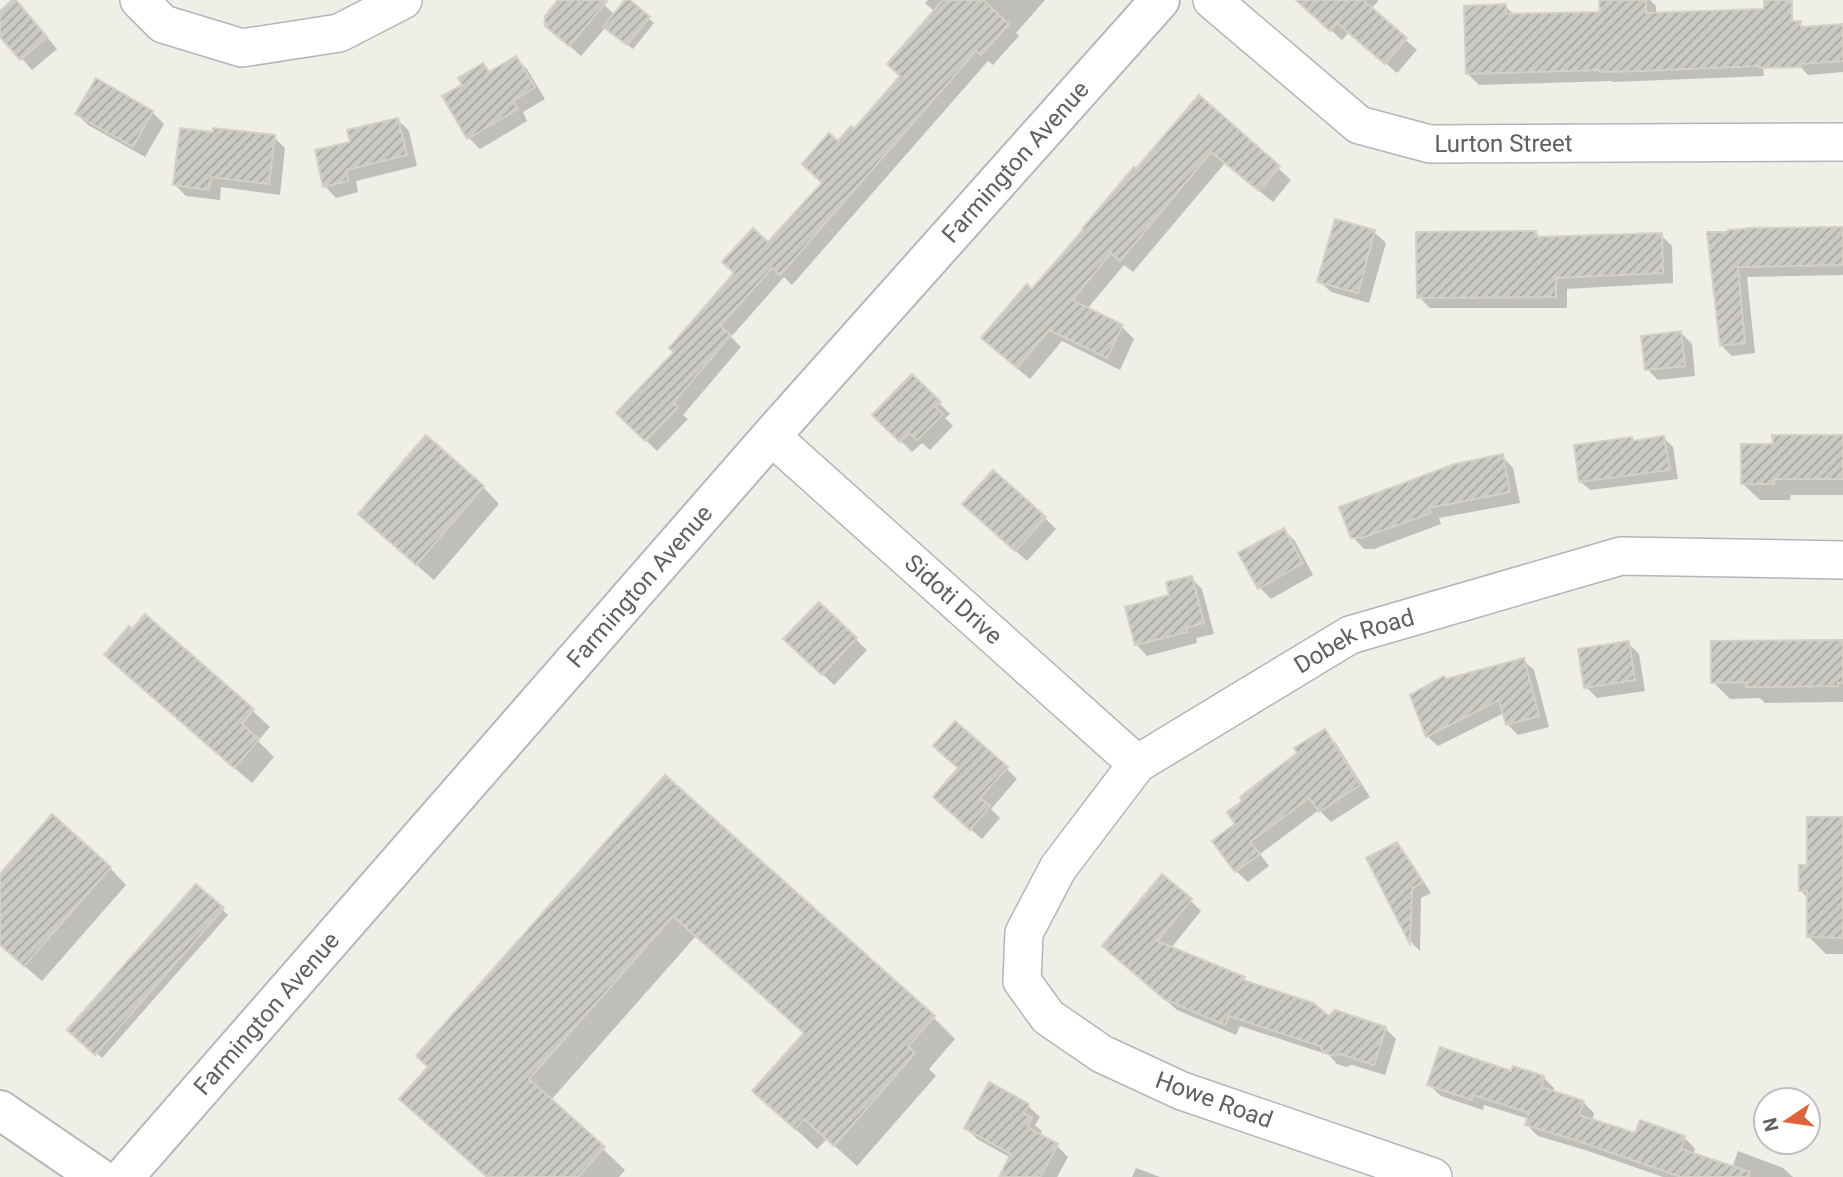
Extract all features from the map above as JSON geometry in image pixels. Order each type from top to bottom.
[{"type":"main road","name":"Farmington Avenue","points":[[124,1177],[771,436],[1160,0]]},
{"type":"main road","points":[[0,1110],[98,1177]]},
{"type":"street","points":[[139,0],[163,24],[242,48],[339,33],[403,0]]},
{"type":"street","name":"Lurton Street","points":[[1212,0],[1359,125],[1430,144],[1843,142]]},
{"type":"street","name":"Sidoti Drive","points":[[771,436],[1137,764]]},
{"type":"street","name":"Dobek Road","points":[[1022,981],[1024,933],[1058,868],[1137,764],[1350,635],[1621,556],[1843,560]]},
{"type":"street","name":"Howe Road","points":[[1022,981],[1048,1017],[1102,1055],[1182,1091],[1433,1177]]},
{"type":"building","points":[[12,0],[16,0],[47,37],[20,60],[0,37],[0,11]]},
{"type":"building","points":[[558,0],[608,0],[569,46],[545,26],[545,16]]},
{"type":"building","points":[[625,0],[630,0],[650,17],[627,45],[603,27]]},
{"type":"building","points":[[943,0],[983,0],[1009,24],[981,55],[976,51],[780,275],[772,268],[720,326],[731,335],[673,403],[678,407],[645,441],[616,413],[674,352],[669,348],[734,273],[722,262],[753,228],[768,242],[822,183],[802,164],[829,133],[838,141],[851,126],[854,129],[900,76],[887,64]]},
{"type":"building","points":[[1296,0],[1363,0],[1407,38],[1385,64],[1337,23],[1330,31]]},
{"type":"building","points":[[1599,0],[1646,0],[1646,13],[1764,9],[1764,0],[1792,0],[1792,21],[1801,21],[1801,27],[1843,24],[1843,61],[1801,64],[1801,67],[1466,74],[1464,6],[1506,4],[1506,14],[1600,12]]},
{"type":"building","points":[[516,56],[535,87],[513,101],[518,109],[467,139],[442,96],[462,85],[458,78],[483,63],[489,72]]},
{"type":"building","points":[[96,78],[153,111],[133,147],[75,114]]},
{"type":"building","points":[[1199,95],[1280,166],[1259,191],[1211,152],[1120,261],[1111,253],[1072,300],[1123,325],[1107,358],[1049,330],[1017,368],[981,338],[1027,284],[1032,289],[1134,167],[1136,169]]},
{"type":"building","points":[[398,118],[407,155],[346,170],[348,181],[323,187],[315,150],[350,142],[347,130]]},
{"type":"building","points":[[180,128],[213,132],[213,128],[275,135],[269,184],[211,177],[209,190],[173,185]]},
{"type":"building","points":[[1335,219],[1375,230],[1358,293],[1317,282]]},
{"type":"building","points":[[1843,227],[1843,265],[1738,267],[1745,343],[1720,346],[1707,232],[1728,232],[1746,228]]},
{"type":"building","points":[[1536,231],[1536,237],[1662,233],[1663,273],[1556,278],[1556,297],[1417,298],[1416,232]]},
{"type":"building","points":[[1681,331],[1685,366],[1645,370],[1641,336]]},
{"type":"building","points":[[912,374],[941,402],[935,407],[943,414],[917,440],[909,433],[900,442],[872,415]]},
{"type":"building","points":[[426,435],[484,486],[416,565],[358,514]]},
{"type":"building","points":[[1772,435],[1843,435],[1843,479],[1774,479],[1774,484],[1741,484],[1741,444],[1773,444]]},
{"type":"building","points":[[1664,436],[1670,470],[1579,482],[1574,445],[1632,437],[1633,441]]},
{"type":"building","points":[[1503,454],[1510,492],[1429,508],[1431,513],[1362,538],[1351,538],[1339,507],[1455,464]]},
{"type":"building","points":[[993,470],[1046,517],[1015,551],[962,504]]},
{"type":"building","points":[[1284,528],[1303,563],[1258,589],[1238,553]]},
{"type":"building","points":[[1192,576],[1204,623],[1186,628],[1187,632],[1135,645],[1125,607],[1169,595],[1166,582]]},
{"type":"building","points":[[819,602],[857,638],[822,675],[783,639]]},
{"type":"building","points":[[145,614],[254,709],[242,724],[259,739],[234,768],[104,655],[129,626],[132,629]]},
{"type":"building","points":[[1843,640],[1843,683],[1838,683],[1838,686],[1746,687],[1746,682],[1711,683],[1711,641]]},
{"type":"building","points":[[1629,641],[1635,680],[1584,688],[1578,649]]},
{"type":"building","points":[[1524,658],[1539,716],[1506,725],[1499,700],[1426,737],[1410,695],[1444,676],[1446,679]]},
{"type":"building","points":[[955,721],[1008,767],[980,798],[990,806],[970,830],[933,797],[958,768],[933,746]]},
{"type":"building","points":[[1325,729],[1360,785],[1319,812],[1309,798],[1250,842],[1260,854],[1235,872],[1212,841],[1235,824],[1227,812],[1242,801],[1240,797],[1297,753],[1294,748]]},
{"type":"building","points":[[665,775],[935,1016],[908,1046],[915,1053],[834,1146],[804,1119],[795,1129],[752,1091],[804,1033],[673,916],[529,1079],[605,1147],[578,1177],[487,1177],[399,1099],[428,1067],[416,1056]]},
{"type":"building","points":[[52,814],[111,867],[24,966],[0,945],[0,874]]},
{"type":"building","points":[[1807,817],[1843,817],[1843,938],[1807,937],[1807,891],[1799,891],[1799,865],[1807,865]]},
{"type":"building","points":[[1397,842],[1423,882],[1412,888],[1410,944],[1366,858]]},
{"type":"building","points":[[1162,874],[1192,899],[1157,941],[1245,977],[1243,980],[1313,1003],[1329,1016],[1335,1010],[1386,1027],[1374,1065],[1340,1054],[1334,1056],[1324,1053],[1320,1046],[1229,1016],[1225,1025],[1164,999],[1102,946]]},
{"type":"building","points":[[196,884],[224,908],[95,1055],[67,1030]]},
{"type":"building","points":[[1440,1047],[1511,1071],[1513,1066],[1544,1076],[1541,1087],[1584,1101],[1579,1115],[1635,1133],[1640,1120],[1685,1136],[1681,1149],[1750,1172],[1749,1177],[1681,1177],[1525,1125],[1529,1113],[1473,1095],[1472,1100],[1427,1085]]},
{"type":"building","points":[[989,1082],[1029,1104],[1024,1114],[1032,1118],[1027,1127],[1058,1144],[1040,1177],[999,1177],[1011,1154],[964,1128]]}]
